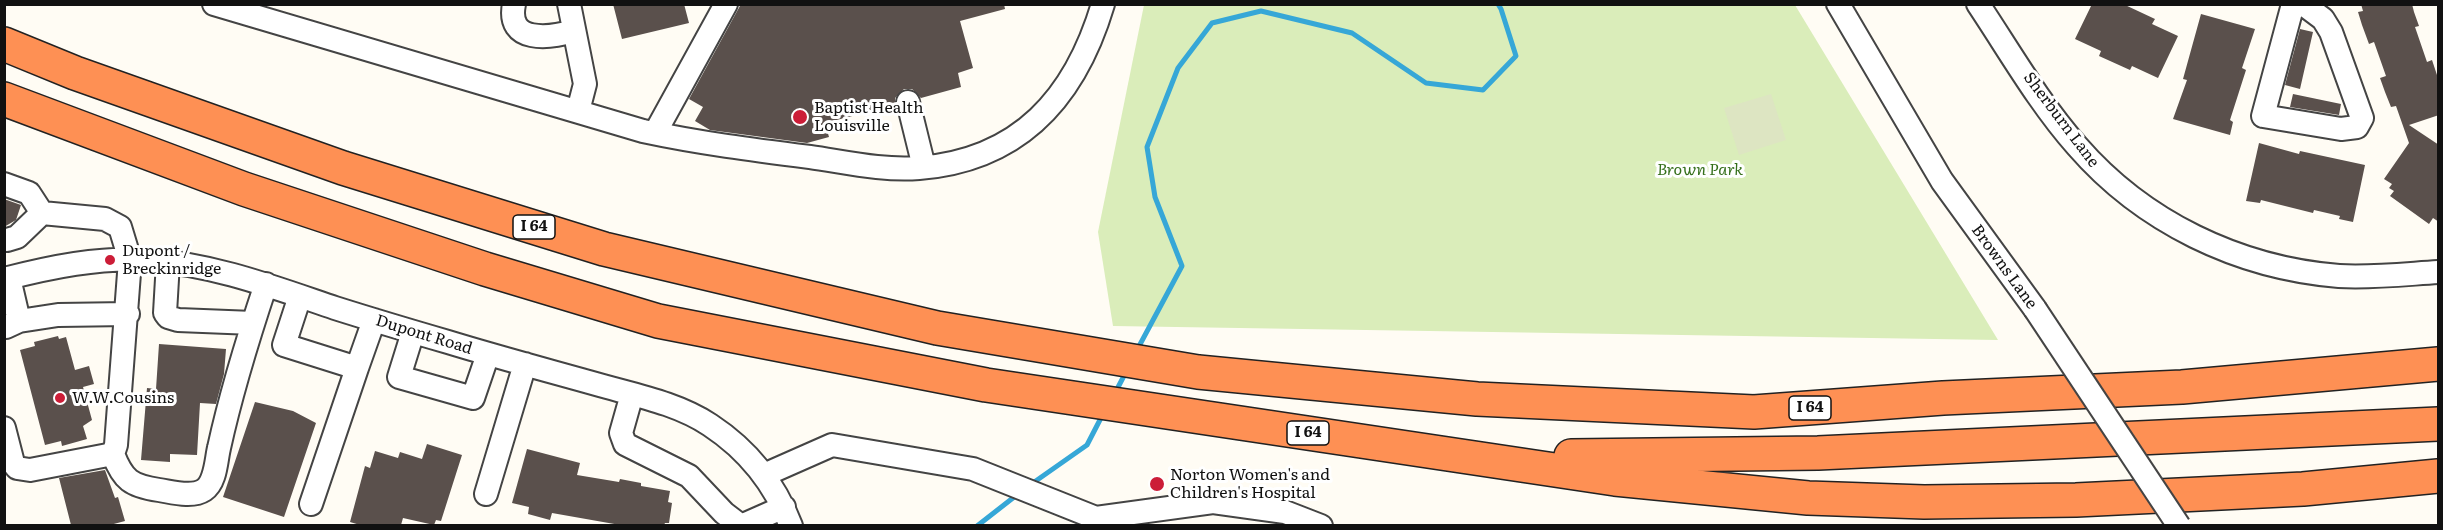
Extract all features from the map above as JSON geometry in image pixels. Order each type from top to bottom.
[{"type":"highway","name":"I 64","points":[[4,44],[75,73],[343,168],[604,249],[937,328],[1183,370],[1477,399],[1754,412],[1943,398],[2182,387],[2439,364]]},
{"type":"highway","name":"I 64","points":[[4,99],[244,189],[485,269],[658,321],[986,385],[1452,454],[1608,456],[1818,453],[2439,423]]},
{"type":"highway","points":[[1452,454],[1615,479],[1808,498],[1924,502],[2076,500],[2207,494],[2303,489],[2435,477]]},
{"type":"street","points":[[214,4],[655,133],[698,142],[877,166],[924,167],[977,157],[1000,147],[1022,132],[1054,100],[1075,72],[1092,40],[1103,4]]},
{"type":"street","points":[[514,4],[512,13],[515,24],[526,33],[538,38],[573,31]]},
{"type":"street","points":[[569,4],[585,84],[578,111]]},
{"type":"street","points":[[655,133],[726,4]]},
{"type":"street","name":"Browns Lane","points":[[1838,4],[1942,181],[2035,309],[2179,525]]},
{"type":"street","name":"Sherburn Lane","points":[[1978,4],[2075,145],[2129,196],[2172,225],[2231,253],[2291,270],[2340,276],[2439,272]]},
{"type":"street","points":[[2293,4],[2263,116],[2342,129],[2357,127],[2362,118],[2331,32],[2323,19],[2303,4]]},
{"type":"street","points":[[908,102],[924,167]]},
{"type":"street","points":[[4,184],[29,193],[42,213]]},
{"type":"street","points":[[128,314],[58,315],[12,325],[6,239],[17,237],[42,213],[105,219],[120,227],[130,260],[128,314],[116,445],[112,453],[119,470],[130,483],[140,488],[189,494],[204,490],[213,477],[253,323],[266,284]]},
{"type":"street","name":"Dupont Road","points":[[10,277],[95,261],[168,262],[220,271],[413,332],[632,394],[678,409],[709,424],[732,441],[764,475],[788,516]]},
{"type":"street","points":[[168,262],[165,313],[168,317],[178,320],[253,323]]},
{"type":"street","points":[[300,296],[284,345],[357,368]]},
{"type":"street","points":[[311,504],[374,320]]},
{"type":"street","points":[[413,332],[399,377],[473,398],[488,354]]},
{"type":"street","points":[[486,494],[525,364]]},
{"type":"street","points":[[632,394],[621,433],[625,444],[689,476],[724,513],[741,525],[788,516]]},
{"type":"street","points":[[4,429],[13,463],[17,468],[30,470],[112,453]]},
{"type":"street","points":[[764,475],[832,445],[974,469],[1090,518],[1213,502],[1285,512],[1321,525]]},
{"type":"green space","name":"Brown Park","points":[[1144,5],[1795,5],[1998,340],[1113,326],[1098,232]]},
{"type":"green space","points":[[1771,94],[1786,140],[1739,155],[1724,108]]},
{"type":"building","points":[[613,4],[684,4],[689,23],[622,39]]},
{"type":"building","points":[[741,4],[1004,4],[1005,9],[960,21],[973,68],[958,73],[961,87],[921,98],[912,89],[904,89],[895,98],[895,105],[825,123],[829,137],[807,143],[710,130],[695,121],[703,107],[689,99]]},
{"type":"building","points":[[2092,4],[2123,4],[2155,19],[2152,24],[2178,36],[2158,78],[2132,66],[2130,70],[2099,56],[2101,51],[2075,39]]},
{"type":"building","points":[[2361,4],[2412,4],[2419,26],[2415,27],[2427,62],[2432,60],[2439,81],[2439,115],[2409,125],[2439,145],[2439,222],[2433,218],[2429,224],[2390,196],[2394,191],[2389,188],[2392,184],[2384,179],[2409,143],[2396,106],[2391,107],[2380,78],[2386,76],[2374,42],[2369,44],[2362,25],[2358,12],[2363,11]]},
{"type":"building","points":[[2201,14],[2255,29],[2242,68],[2246,70],[2230,120],[2233,122],[2230,135],[2173,119],[2187,80],[2183,79]]},
{"type":"building","points":[[2300,29],[2313,32],[2300,89],[2285,85]]},
{"type":"building","points":[[2293,94],[2341,104],[2339,115],[2290,107]]},
{"type":"building","points":[[2259,143],[2299,154],[2300,151],[2365,165],[2353,222],[2339,219],[2340,216],[2314,210],[2313,213],[2261,200],[2260,203],[2246,201]]},
{"type":"building","points":[[4,199],[21,205],[16,220],[4,227]]},
{"type":"building","name":"W.W.Cousins","points":[[58,336],[59,339],[66,337],[75,370],[89,366],[94,384],[83,387],[92,420],[83,426],[87,439],[62,446],[61,441],[45,445],[20,350],[35,346],[34,342]]},
{"type":"building","points":[[159,344],[226,349],[224,374],[216,404],[200,403],[197,455],[170,454],[170,462],[141,460],[147,388],[156,389]]},
{"type":"building","points":[[255,402],[293,411],[316,423],[284,517],[223,497]]},
{"type":"building","points":[[427,444],[462,455],[441,521],[436,520],[434,525],[403,518],[401,525],[360,525],[350,522],[365,466],[370,468],[375,451],[398,458],[400,452],[422,459]]},
{"type":"building","points":[[527,449],[580,463],[577,475],[619,482],[620,479],[641,483],[641,486],[670,491],[668,502],[672,503],[669,523],[620,525],[552,513],[550,520],[528,514],[529,507],[512,503]]},
{"type":"building","points":[[105,470],[115,498],[118,497],[125,521],[110,525],[71,525],[59,478]]},
{"type":"waterway","points":[[1137,350],[1182,266],[1155,197],[1147,147],[1178,68],[1212,23],[1261,11],[1352,33],[1426,83],[1483,90],[1516,56],[1498,4]]},
{"type":"waterway","points":[[1115,393],[1126,372]]},
{"type":"waterway","points":[[1030,485],[1087,445],[1103,414]]},
{"type":"waterway","points":[[977,526],[1018,494]]},
{"type":"place","name":"Baptist Health Louisville","points":[[800,117]]},
{"type":"place","name":"Dupont / Breckinridge","points":[[110,260]]},
{"type":"place","name":"W.W.Cousins","points":[[60,398]]},
{"type":"place","name":"Norton Women's and Children's Hospital","points":[[1157,484]]}]
